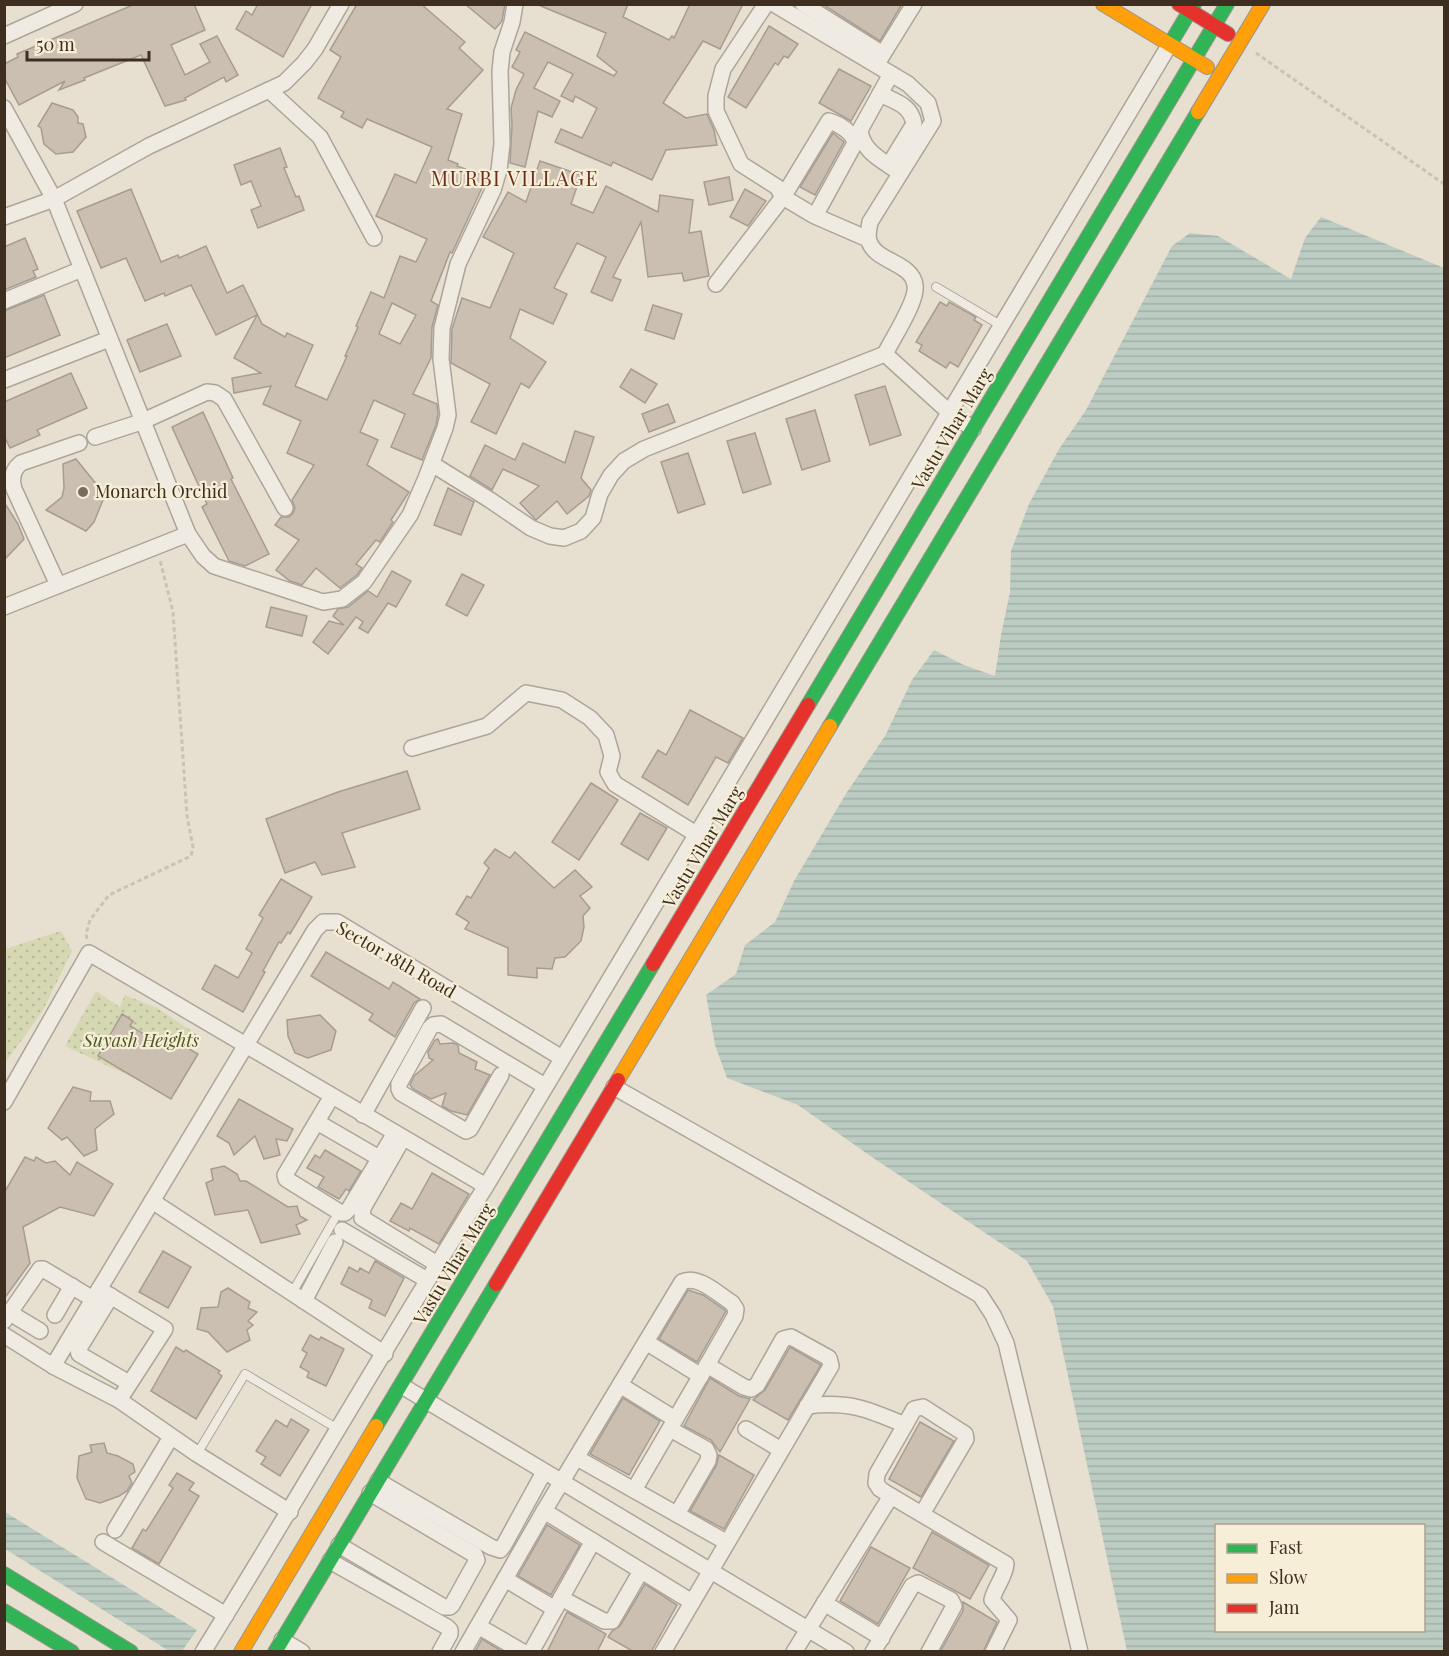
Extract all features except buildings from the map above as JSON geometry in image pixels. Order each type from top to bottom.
[{"type":"main road","points":[[1103,4],[1220,75]]},
{"type":"main road","name":"Vastu Vihar Marg","points":[[241,1652],[1227,4]]},
{"type":"main road","points":[[279,1646],[1263,4]]},
{"type":"main road","points":[[1170,45],[1187,7],[1240,41]]},
{"type":"main road","points":[[4,1574],[131,1652]]},
{"type":"main road","points":[[4,1611],[72,1652]]},
{"type":"street","points":[[4,36],[75,4]]},
{"type":"street","points":[[4,217],[54,199],[149,146],[284,83],[315,49],[341,4]]},
{"type":"street","points":[[4,108],[54,199],[141,422],[188,534],[203,556],[214,566],[323,602],[342,599],[364,582],[410,514],[432,464],[448,415],[441,359],[442,328],[458,264],[493,190],[499,170],[502,144],[500,71],[502,52],[512,22],[515,4]]},
{"type":"street","points":[[766,4],[723,69],[716,96],[716,111],[741,164],[777,187],[783,197],[814,216],[868,239]]},
{"type":"street","points":[[774,4],[880,60]]},
{"type":"street","points":[[803,4],[880,60],[891,74],[908,84],[928,103],[933,121],[894,169]]},
{"type":"street","points":[[880,60],[914,4]]},
{"type":"street","points":[[203,1652],[290,1512],[1170,45]]},
{"type":"street","points":[[891,74],[860,130],[861,139],[870,152],[894,169]]},
{"type":"street","points":[[269,90],[320,137],[374,238]]},
{"type":"street","points":[[432,464],[531,528],[550,536],[564,538],[581,531],[593,518],[600,494],[611,475],[624,461],[644,449],[885,354],[914,298],[916,286],[911,274],[872,249],[868,239],[870,222],[914,124],[913,114],[908,109],[880,94]]},
{"type":"street","points":[[716,284],[783,197],[829,121],[838,124],[854,138],[855,143],[814,216]]},
{"type":"street","points":[[4,301],[82,269]]},
{"type":"street","points":[[4,380],[109,339]]},
{"type":"street","points":[[885,354],[950,413],[973,429]]},
{"type":"street","points":[[95,437],[141,422],[207,393],[215,393],[224,399],[242,428],[285,508]]},
{"type":"street","points":[[58,585],[14,489],[13,473],[15,467],[21,462],[79,443]]},
{"type":"street","points":[[4,608],[188,534]]},
{"type":"street","points":[[412,748],[487,726],[526,693],[562,699],[590,718],[606,735],[612,756],[608,772],[615,784],[696,834]]},
{"type":"street","name":"Sector 18th Road","points":[[53,1366],[101,1295],[152,1201],[315,930],[324,922],[337,922],[562,1058]]},
{"type":"street","points":[[4,1102],[89,953],[486,1186]]},
{"type":"street","points":[[363,1115],[423,1008]]},
{"type":"street","points":[[501,1076],[470,1129],[466,1131],[401,1093],[399,1089],[399,1084],[430,1028],[437,1023],[545,1086]]},
{"type":"street","points":[[614,1087],[980,1294],[1006,1343],[1080,1652]]},
{"type":"street","points":[[332,1096],[285,1174],[285,1178],[341,1212],[345,1213],[349,1209],[380,1158],[399,1136]]},
{"type":"street","points":[[317,1122],[380,1158]]},
{"type":"street","points":[[399,1136],[363,1208],[362,1218],[437,1264]]},
{"type":"street","points":[[152,1201],[385,1354]]},
{"type":"street","points":[[298,1297],[337,1231],[428,1280]]},
{"type":"street","points":[[40,1331],[7,1317],[40,1269],[72,1286],[101,1295],[165,1329],[118,1400]]},
{"type":"street","points":[[463,1652],[544,1511],[682,1282],[688,1279],[696,1280],[732,1304],[736,1309],[735,1316],[634,1491]]},
{"type":"street","points":[[55,1315],[72,1286]]},
{"type":"street","points":[[101,1295],[78,1350],[79,1354],[129,1383]]},
{"type":"street","points":[[4,1335],[53,1366],[118,1400],[197,1454],[290,1512]]},
{"type":"street","points":[[646,1342],[704,1371],[751,1389],[757,1385],[783,1339],[791,1336],[829,1358],[831,1362],[831,1366],[663,1652]]},
{"type":"street","points":[[620,1385],[706,1449],[709,1455],[708,1461],[677,1515]]},
{"type":"street","points":[[402,1386],[425,1402],[846,1652]]},
{"type":"street","points":[[807,1406],[830,1403],[865,1408],[905,1425]]},
{"type":"street","points":[[922,1514],[966,1439],[965,1434],[961,1431],[923,1407],[914,1409],[877,1474],[876,1483],[880,1490],[1006,1564],[992,1600],[1009,1620],[993,1652]]},
{"type":"street","points":[[746,1429],[781,1450]]},
{"type":"street","points":[[115,1530],[171,1437]]},
{"type":"street","points":[[577,1458],[726,1542]]},
{"type":"street","points":[[374,1487],[500,1550],[544,1472]]},
{"type":"street","points":[[339,1545],[444,1607],[452,1605],[477,1560],[476,1555],[374,1487]]},
{"type":"street","points":[[794,1652],[891,1496]]},
{"type":"street","points":[[544,1511],[692,1602]]},
{"type":"street","points":[[531,1652],[593,1541]]},
{"type":"street","points":[[103,1542],[226,1615]]},
{"type":"street","points":[[330,1561],[447,1627],[450,1634],[440,1652]]},
{"type":"street","points":[[505,1579],[558,1603],[604,1621],[612,1621],[641,1571]]},
{"type":"street","points":[[873,1652],[912,1586],[918,1583],[924,1584],[951,1600],[954,1606],[929,1652]]},
{"type":"street","points":[[824,1603],[882,1638]]},
{"type":"street","points":[[478,1626],[523,1652]]},
{"type":"street","points":[[279,1646],[302,1652]]},
{"type":"lane","points":[[936,287],[1002,326]]},
{"type":"lane","points":[[298,1297],[337,1231]]},
{"type":"lane","points":[[197,1454],[244,1374],[339,1430]]},
{"type":"path","points":[[1240,41],[1444,184]]},
{"type":"path","points":[[89,953],[86,934],[90,920],[109,895],[191,856],[193,847],[187,816],[173,612],[157,546]]},
{"type":"green space","points":[[61,931],[72,951],[42,1012],[5,1063],[5,949]]},
{"type":"green space","name":"Suyash Heights","points":[[96,991],[120,1007],[125,995],[157,1008],[198,1035],[164,1092],[65,1046]]},
{"type":"shaded area","points":[[1321,217],[1444,268],[1444,1651],[1127,1651],[1053,1306],[1027,1261],[798,1105],[727,1078],[715,1045],[706,995],[736,974],[745,945],[775,922],[794,881],[847,792],[885,736],[912,680],[934,650],[964,665],[995,676],[1010,592],[1011,551],[1029,504],[1059,449],[1086,410],[1172,246],[1190,233],[1218,236],[1291,279],[1305,238]]},
{"type":"shaded area","points":[[5,1512],[197,1630],[182,1651],[169,1651],[5,1549]]},
{"type":"traffic: fast","points":[[1170,44],[1194,4]]},
{"type":"traffic: fast","points":[[808,705],[1227,4]]},
{"type":"traffic: fast","points":[[830,726],[1198,112]]},
{"type":"traffic: fast","points":[[376,1426],[653,964]]},
{"type":"traffic: fast","points":[[275,1652],[496,1284]]},
{"type":"traffic: fast","points":[[4,1574],[131,1652]]},
{"type":"traffic: fast","points":[[4,1611],[72,1652]]},
{"type":"traffic: slow","points":[[1103,4],[1207,67]]},
{"type":"traffic: slow","points":[[1198,112],[1263,4]]},
{"type":"traffic: slow","points":[[618,1080],[830,726]]},
{"type":"traffic: slow","points":[[241,1652],[376,1426]]},
{"type":"traffic: jam","points":[[1179,4],[1228,34]]},
{"type":"traffic: jam","points":[[653,964],[808,705]]},
{"type":"traffic: jam","points":[[496,1284],[618,1080]]},
{"type":"place","name":"Monarch Orchid","points":[[83,492]]},
{"type":"district","name":"MURBI VILLAGE","points":[[515,179]]}]
